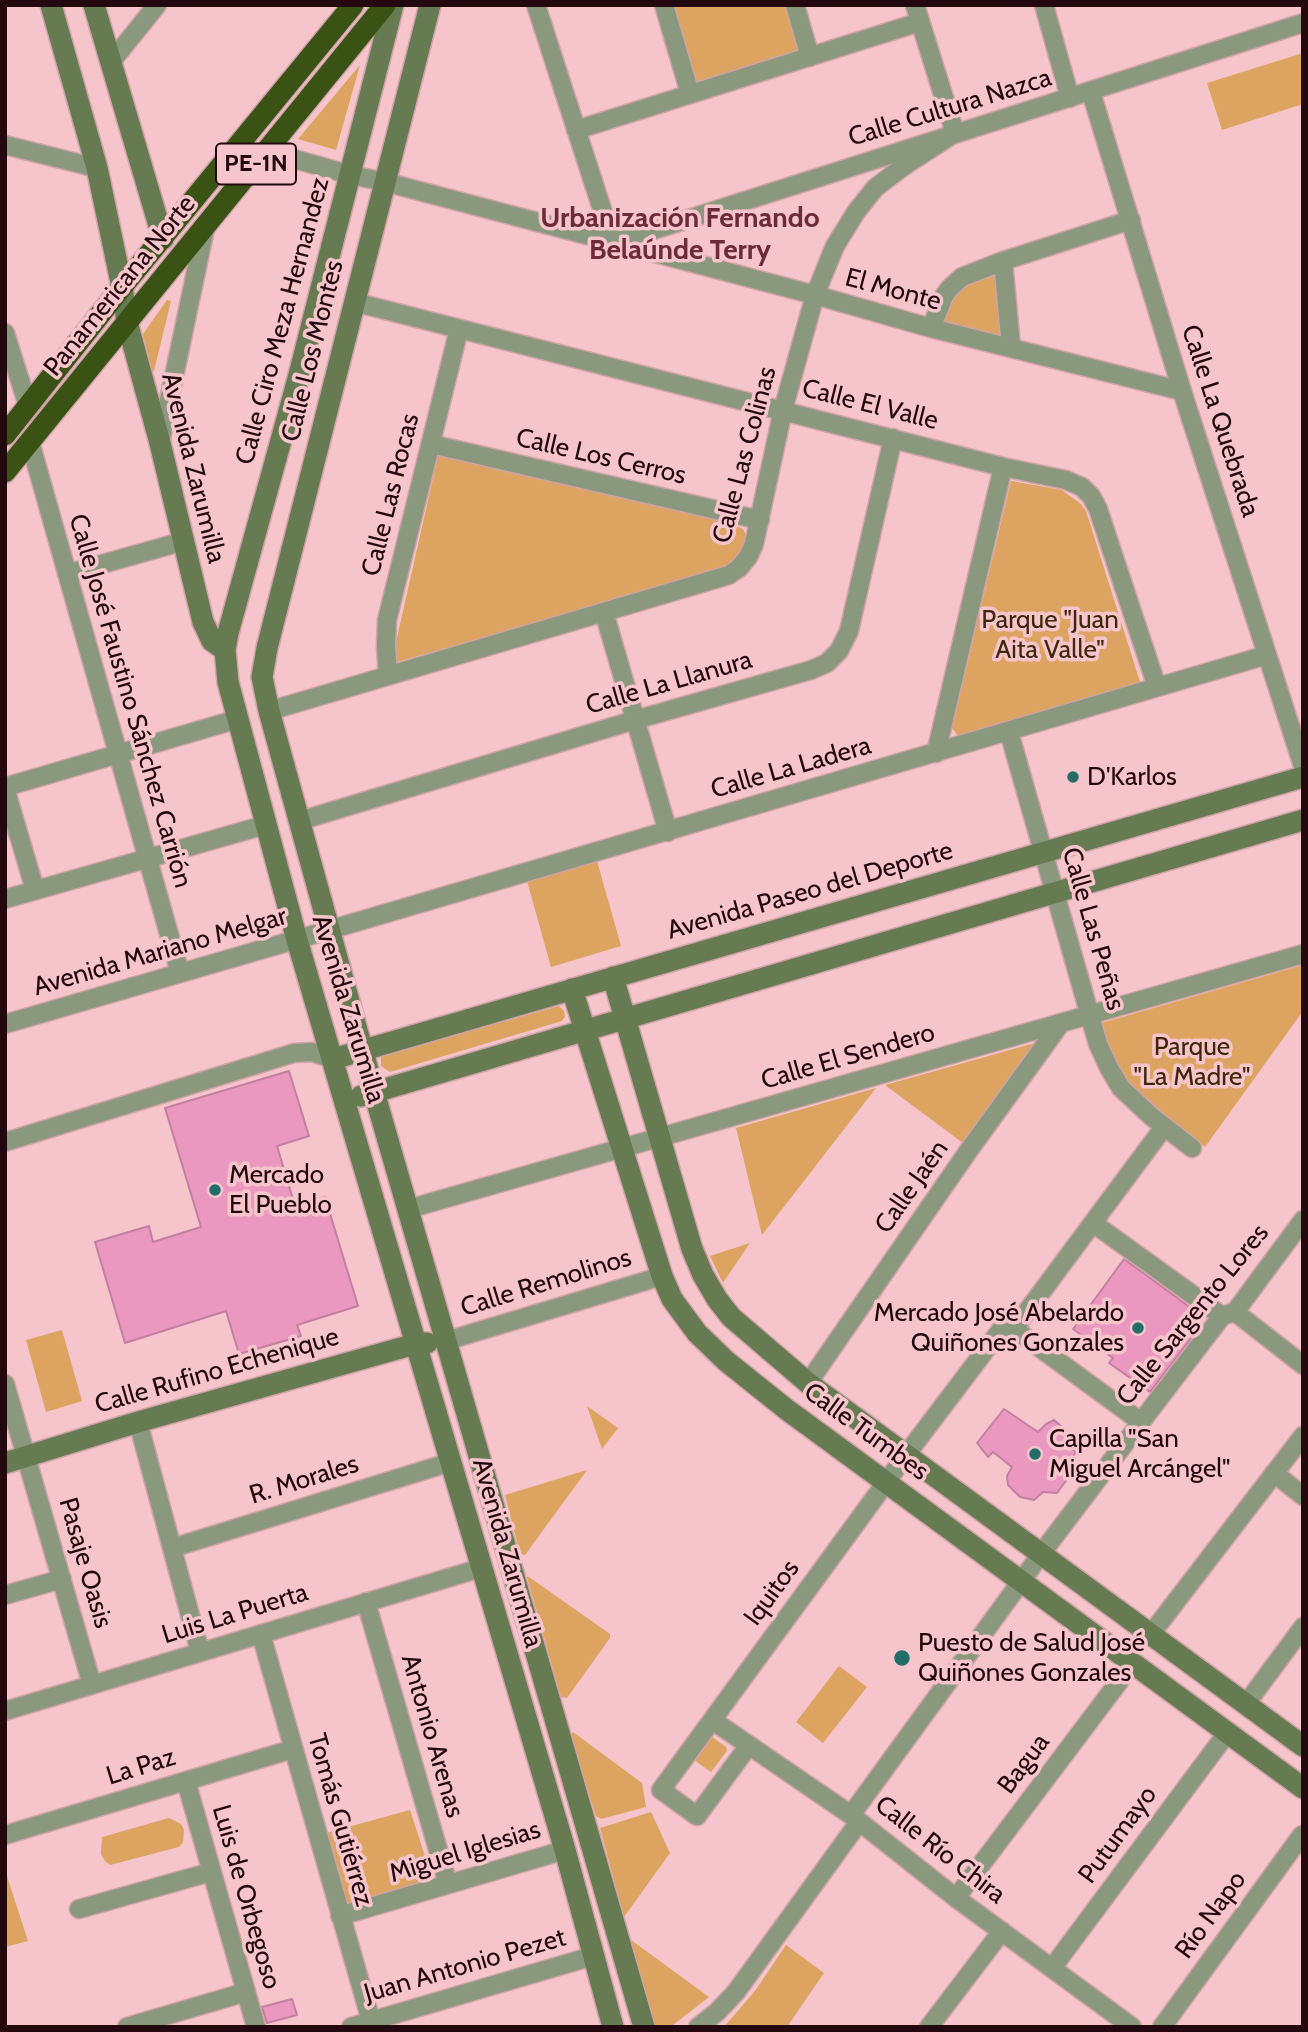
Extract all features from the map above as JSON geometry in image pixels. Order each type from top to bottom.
[{"type":"highway","name":"Panamericana Norte","points":[[5,435],[122,287],[353,5]]},
{"type":"highway","name":"Panamericana Norte","points":[[5,472],[385,5]]},
{"type":"main road","name":"Avenida Zarumilla","points":[[51,5],[97,168],[127,323],[160,443],[203,622],[212,640],[225,650],[228,681],[297,940],[565,1850],[612,2027]]},
{"type":"main road","points":[[94,5],[163,239]]},
{"type":"main road","name":"Calle Ciro Meza Hernandez","points":[[225,650],[299,375],[393,5]]},
{"type":"main road","name":"Calle Los Montes","points":[[269,712],[262,677],[264,661],[430,5]]},
{"type":"main road","name":"Avenida Zarumilla","points":[[269,712],[374,1092],[644,2027]]},
{"type":"main road","name":"Avenida Paseo del Deporte","points":[[333,1059],[1303,777]]},
{"type":"main road","points":[[346,1101],[1303,820]]},
{"type":"main road","name":"Calle Tumbes","points":[[613,977],[692,1249],[703,1276],[731,1317],[808,1383],[1303,1746]]},
{"type":"main road","name":"Calle Tumbes","points":[[572,989],[662,1276],[672,1299],[688,1322],[726,1361],[786,1409],[1303,1788]]},
{"type":"main road","name":"Calle Rufino Echenique","points":[[5,1463],[138,1422],[415,1344],[446,1341]]},
{"type":"street","points":[[111,62],[157,5]]},
{"type":"street","points":[[536,5],[613,243]]},
{"type":"street","points":[[664,5],[690,94]]},
{"type":"street","points":[[795,5],[810,57]]},
{"type":"street","points":[[1044,5],[1070,98]]},
{"type":"street","points":[[576,130],[810,57],[918,14],[955,133]]},
{"type":"street","name":"Calle Cultura Nazca","points":[[613,243],[1303,23]]},
{"type":"street","name":"Calle La Quebrada","points":[[1091,92],[1182,391],[1303,766]]},
{"type":"street","name":"Calle Las Colinas","points":[[269,712],[729,575],[748,557],[754,544],[783,410],[815,295],[835,246],[875,188],[955,133]]},
{"type":"street","points":[[5,145],[97,168]]},
{"type":"street","name":"El Monte","points":[[266,151],[931,328],[1182,391]]},
{"type":"street","points":[[931,328],[944,296],[954,284],[974,271],[1131,220]]},
{"type":"street","points":[[160,443],[206,224]]},
{"type":"street","points":[[1003,261],[1011,347]]},
{"type":"street","name":"Calle El Valle","points":[[354,302],[1003,467],[1066,480],[1082,487],[1098,509],[1157,687]]},
{"type":"street","name":"Calle Las Rocas","points":[[388,676],[387,620],[459,329]]},
{"type":"street","points":[[5,333],[29,406]]},
{"type":"street","name":"Calle La Llanura","points":[[299,821],[811,670],[827,663],[839,651],[849,631],[893,439]]},
{"type":"street","name":"Calle José Faustino Sánchez Carrión","points":[[30,442],[180,973]]},
{"type":"street","name":"Calle Los Cerros","points":[[431,444],[760,520]]},
{"type":"street","points":[[936,753],[1003,467]]},
{"type":"street","points":[[67,574],[184,541]]},
{"type":"street","points":[[604,612],[668,832]]},
{"type":"street","name":"Calle La Ladera","points":[[330,930],[1268,654]]},
{"type":"street","points":[[35,890],[5,788],[238,719]]},
{"type":"street","name":"Calle Las Peñas","points":[[1009,732],[1098,1044],[1121,1088],[1152,1117],[1192,1148]]},
{"type":"street","points":[[5,900],[265,825]]},
{"type":"street","name":"Avenida Mariano Melgar","points":[[5,1024],[330,930]]},
{"type":"street","name":"Calle El Sendero","points":[[408,1209],[1303,954]]},
{"type":"street","name":"Calle Jaén","points":[[808,1383],[969,1150],[1061,1023]]},
{"type":"street","points":[[5,1142],[295,1053],[312,1052],[333,1059]]},
{"type":"street","name":"Iquitos","points":[[749,1745],[697,1816],[661,1790],[906,1455],[1093,1223],[1164,1126]]},
{"type":"street","name":"Calle Sargento Lores","points":[[698,2027],[736,1992],[1041,1554],[1141,1422],[1303,1220]]},
{"type":"street","points":[[1093,1223],[1303,1365]]},
{"type":"street","name":"Calle Remolinos","points":[[446,1341],[662,1276]]},
{"type":"street","points":[[1010,1326],[1141,1422]]},
{"type":"street","name":"Pasaje Oasis","points":[[5,1384],[92,1685]]},
{"type":"street","points":[[138,1422],[200,1652]]},
{"type":"street","points":[[1151,1634],[1303,1436]]},
{"type":"street","name":"R. Morales","points":[[172,1548],[452,1462]]},
{"type":"street","points":[[1274,1473],[1303,1496]]},
{"type":"street","name":"Luis La Puerta","points":[[5,1711],[481,1567]]},
{"type":"street","points":[[5,1595],[62,1579]]},
{"type":"street","name":"Antonio Arenas","points":[[366,1602],[448,1884]]},
{"type":"street","points":[[1246,1704],[1303,1628]]},
{"type":"street","name":"Tomás Gutiérrez","points":[[261,1634],[372,2021]]},
{"type":"street","name":"Bagua","points":[[956,1898],[1133,1663]]},
{"type":"street","name":"Calle Río Chira","points":[[712,1720],[855,1818],[956,1898],[1132,2027]]},
{"type":"street","name":"Putumayo","points":[[1052,1968],[1227,1733]]},
{"type":"street","name":"La Paz","points":[[5,1835],[293,1749]]},
{"type":"street","name":"Luis de Orbegoso","points":[[186,1781],[256,2027]]},
{"type":"street","name":"Río Napo","points":[[1162,2027],[1302,1835]]},
{"type":"street","name":"Miguel Iglesias","points":[[340,1916],[565,1850]]},
{"type":"street","points":[[79,1909],[211,1872]]},
{"type":"street","points":[[929,2027],[1002,1931]]},
{"type":"street","name":"Juan Antonio Pezet","points":[[351,2027],[593,1956]]},
{"type":"street","points":[[129,2026],[246,1992]]},
{"type":"green space","points":[[669,5],[790,5],[804,53],[694,85]]},
{"type":"green space","points":[[1303,53],[1303,104],[1222,130],[1207,83]]},
{"type":"green space","points":[[360,65],[336,150],[298,139]]},
{"type":"green space","points":[[994,275],[998,276],[1004,340],[941,326],[943,311],[961,289]]},
{"type":"green space","points":[[167,300],[171,301],[152,371],[143,334]]},
{"type":"green space","points":[[438,456],[725,521],[743,529],[747,537],[736,559],[723,569],[397,662],[394,651]]},
{"type":"green space","name":"Parque \"Juan Aita Valle\"","points":[[1011,481],[1062,490],[1086,511],[1141,685],[958,736],[952,728]]},
{"type":"green space","points":[[597,861],[621,946],[551,967],[527,881]]},
{"type":"green space","name":"Parque \"La Madre\"","points":[[1303,965],[1303,1011],[1205,1147],[1129,1088],[1112,1062],[1098,1024]]},
{"type":"green space","points":[[559,1006],[565,1016],[562,1021],[390,1072],[381,1066],[381,1056]]},
{"type":"green space","points":[[1049,1039],[971,1149],[885,1085]]},
{"type":"green space","points":[[876,1088],[762,1235],[736,1128]]},
{"type":"green space","points":[[750,1243],[723,1283],[710,1256]]},
{"type":"green space","points":[[62,1330],[82,1401],[46,1412],[26,1340]]},
{"type":"green space","points":[[587,1406],[618,1428],[602,1449]]},
{"type":"green space","points":[[587,1470],[525,1555],[520,1554],[505,1495]]},
{"type":"green space","points":[[527,1577],[610,1634],[610,1638],[567,1698],[561,1697]]},
{"type":"green space","points":[[839,1666],[867,1687],[823,1743],[796,1722]]},
{"type":"green space","points":[[573,1732],[642,1783],[646,1807],[601,1819],[596,1816],[571,1736]]},
{"type":"green space","points":[[711,1736],[726,1747],[727,1751],[711,1772],[694,1760]]},
{"type":"green space","points":[[410,1810],[435,1887],[341,1913],[322,1834]]},
{"type":"green space","points":[[651,1812],[670,1853],[624,1917],[600,1828]]},
{"type":"green space","points":[[169,1818],[181,1824],[184,1830],[183,1842],[179,1847],[110,1865],[105,1861],[101,1854],[102,1837]]},
{"type":"green space","points":[[5,1870],[28,1941],[5,1947]]},
{"type":"green space","points":[[631,1940],[709,1997],[673,2025],[655,2027]]},
{"type":"green space","points":[[786,1945],[824,1973],[787,2027],[724,2027],[755,1991]]},
{"type":"building","points":[[289,1071],[309,1136],[277,1146],[295,1206],[325,1197],[358,1306],[297,1325],[301,1336],[239,1354],[226,1311],[125,1343],[95,1242],[149,1226],[153,1242],[201,1227],[165,1108]]},
{"type":"building","name":"Mercado José Abelardo Quiñones Gonzales","points":[[1124,1259],[1195,1311],[1191,1317],[1201,1325],[1150,1392],[1109,1363],[1113,1358],[1073,1329]]},
{"type":"building","name":"Capilla \"San Miguel Arcángel\"","points":[[1004,1409],[1038,1432],[1054,1420],[1070,1434],[1069,1445],[1076,1452],[1070,1461],[1071,1474],[1057,1493],[1043,1492],[1034,1500],[1020,1497],[1008,1485],[1007,1476],[1012,1467],[993,1452],[988,1457],[977,1443]]},
{"type":"building","points":[[292,1999],[297,2015],[267,2023],[262,2007]]},
{"type":"place","name":"D'Karlos","points":[[1073,777]]},
{"type":"place","name":"Mercado El Pueblo","points":[[215,1190]]},
{"type":"place","name":"Mercado José Abelardo Quiñones Gonzales","points":[[1138,1328]]},
{"type":"place","name":"Capilla \"San Miguel Arcángel\"","points":[[1035,1454]]},
{"type":"place","name":"Puesto de Salud José Quiñones Gonzales","points":[[902,1658]]},
{"type":"district","name":"Urbanización Fernando Belaúnde Terry","points":[[680,235]]}]
